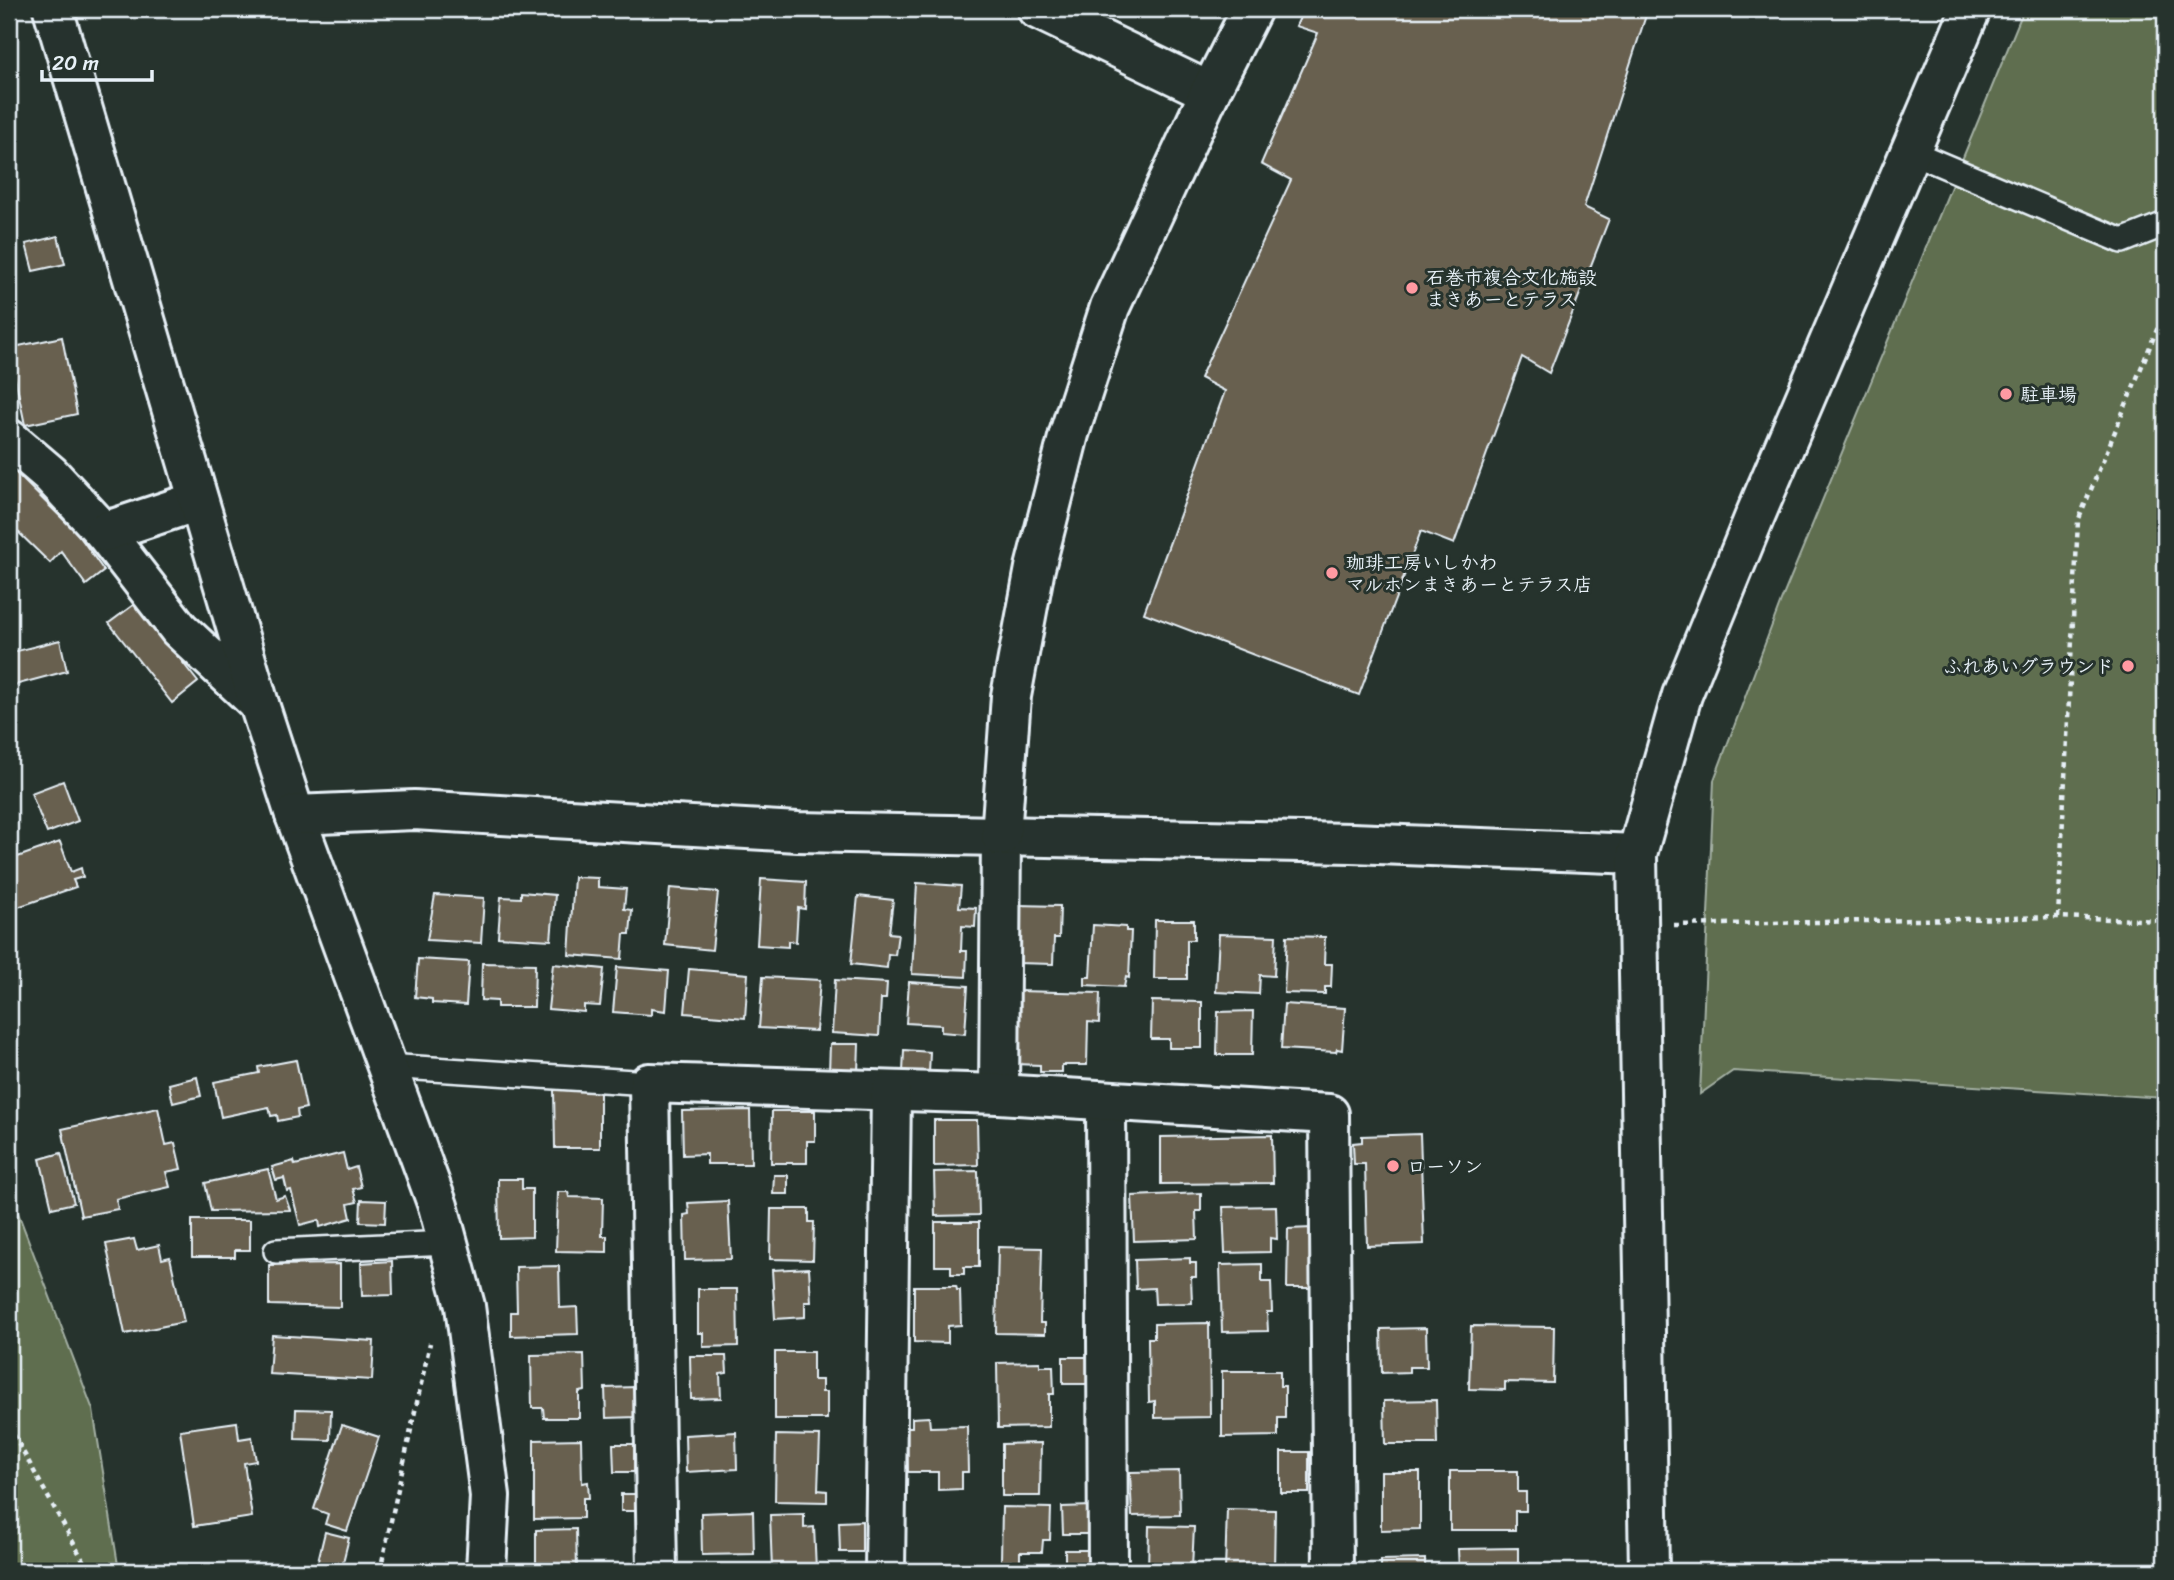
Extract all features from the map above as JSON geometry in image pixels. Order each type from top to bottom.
[{"type":"street","points":[[53,9],[259,704],[295,815],[438,1206],[465,1306],[487,1471],[490,1496],[486,1571]]},
{"type":"street","points":[[1037,9],[1210,92]]},
{"type":"street","points":[[999,1094],[1001,836],[1011,696],[1035,568],[1069,434],[1110,307],[1210,92],[1252,9]]},
{"type":"street","points":[[1649,1571],[1637,854],[1682,695],[1971,9]]},
{"type":"street","points":[[9,439],[50,474],[104,532],[179,629],[259,704]]},
{"type":"street","points":[[104,532],[198,501]]},
{"type":"street","points":[[295,815],[414,810],[784,831],[1352,843],[1637,854]]},
{"type":"street","points":[[657,1571],[649,1083],[999,1094],[1329,1114],[1333,1571]]},
{"type":"street","points":[[885,1571],[891,1092]]},
{"type":"street","points":[[1106,1101],[1108,1571]]},
{"type":"lane","points":[[1909,151],[2122,241],[2165,223]]},
{"type":"lane","points":[[387,1066],[649,1083]]},
{"type":"lane","points":[[276,1251],[448,1243]]},
{"type":"path","points":[[2058,917],[2078,521],[2165,310]]},
{"type":"path","points":[[1639,926],[2058,917],[2165,921]]},
{"type":"path","points":[[380,1571],[432,1335]]},
{"type":"path","points":[[9,1426],[89,1571]]},
{"type":"green space","points":[[2024,9],[2165,9],[2165,1098],[1733,1071],[1700,1094],[1714,780],[1781,601]]},
{"type":"green space","points":[[9,1189],[93,1410],[119,1571],[9,1571]]},
{"type":"building","name":"石巻市複合文化施設 まきあーとテラス","points":[[1304,9],[1648,9],[1584,207],[1609,219],[1549,373],[1522,357],[1454,544],[1421,531],[1359,695],[1144,613],[1225,391],[1200,378],[1291,180],[1261,164],[1318,33],[1296,26]]},
{"type":"building","points":[[58,236],[65,264],[33,271],[26,244]]},
{"type":"building","points":[[62,337],[77,414],[25,425],[9,348]]},
{"type":"building","points":[[12,469],[78,534],[104,571],[86,585],[61,551],[50,563],[9,523],[9,472]]},
{"type":"building","points":[[136,603],[198,682],[172,703],[109,623]]},
{"type":"building","points":[[60,640],[67,671],[11,686],[9,653]]},
{"type":"building","points":[[63,781],[78,821],[47,833],[31,793]]},
{"type":"building","points":[[60,842],[71,872],[81,868],[83,877],[73,880],[76,887],[9,910],[9,860]]},
{"type":"building","points":[[574,877],[598,878],[598,887],[626,889],[624,909],[632,910],[630,934],[624,934],[622,959],[569,955]]},
{"type":"building","points":[[761,879],[806,882],[805,909],[798,908],[796,942],[788,941],[788,947],[757,945]]},
{"type":"building","points":[[917,883],[961,886],[959,907],[976,908],[975,927],[962,926],[961,951],[967,951],[966,977],[912,974]]},
{"type":"building","points":[[670,888],[718,892],[712,950],[665,945]]},
{"type":"building","points":[[521,892],[555,895],[551,940],[498,937],[501,897],[521,898]]},
{"type":"building","points":[[435,895],[484,898],[481,943],[427,940]]},
{"type":"building","points":[[858,896],[893,900],[889,933],[898,934],[895,955],[888,954],[887,968],[851,964]]},
{"type":"building","points":[[1018,905],[1060,906],[1059,938],[1054,938],[1053,964],[1017,963]]},
{"type":"building","points":[[1155,920],[1194,920],[1194,940],[1187,940],[1187,979],[1154,979]]},
{"type":"building","points":[[1093,925],[1126,927],[1126,931],[1131,931],[1129,978],[1126,977],[1124,987],[1085,985],[1085,977],[1090,977]]},
{"type":"building","points":[[1219,934],[1276,936],[1274,976],[1260,975],[1259,994],[1216,992]]},
{"type":"building","points":[[1287,936],[1325,937],[1324,964],[1332,964],[1331,987],[1325,987],[1325,994],[1284,993]]},
{"type":"building","points":[[418,959],[469,962],[466,1005],[432,1003],[432,999],[415,997]]},
{"type":"building","points":[[482,963],[535,964],[534,1007],[497,1007],[497,1001],[481,1000]]},
{"type":"building","points":[[553,964],[604,969],[600,1006],[584,1005],[584,1012],[548,1009]]},
{"type":"building","points":[[617,967],[669,971],[666,1011],[651,1009],[651,1015],[613,1012]]},
{"type":"building","points":[[689,969],[748,974],[745,1018],[685,1013]]},
{"type":"building","points":[[763,977],[820,980],[816,1031],[759,1028]]},
{"type":"building","points":[[835,980],[887,983],[886,999],[881,999],[879,1036],[832,1033]]},
{"type":"building","points":[[909,982],[968,986],[965,1034],[941,1032],[941,1025],[906,1023]]},
{"type":"building","points":[[1017,991],[1100,993],[1099,1023],[1088,1022],[1087,1065],[1062,1065],[1062,1072],[1040,1072],[1040,1065],[1015,1064]]},
{"type":"building","points":[[1152,1001],[1202,1002],[1202,1048],[1169,1048],[1169,1039],[1151,1039]]},
{"type":"building","points":[[1284,1004],[1345,1008],[1342,1050],[1281,1049]]},
{"type":"building","points":[[1253,1011],[1252,1055],[1217,1055],[1218,1012]]},
{"type":"building","points":[[830,1044],[859,1044],[858,1072],[829,1072]]},
{"type":"building","points":[[904,1050],[930,1052],[929,1074],[903,1073]]},
{"type":"building","points":[[296,1060],[306,1108],[297,1110],[298,1117],[278,1121],[277,1115],[271,1116],[269,1107],[221,1117],[214,1082],[259,1073],[258,1067]]},
{"type":"building","points":[[197,1077],[201,1096],[173,1103],[169,1084]]},
{"type":"building","points":[[554,1090],[600,1090],[600,1148],[555,1148]]},
{"type":"building","points":[[158,1108],[166,1145],[175,1143],[181,1169],[166,1172],[170,1187],[116,1199],[118,1209],[81,1216],[62,1129]]},
{"type":"building","points":[[750,1110],[751,1164],[707,1164],[707,1154],[683,1155],[682,1111]]},
{"type":"building","points":[[772,1111],[815,1111],[815,1141],[807,1141],[807,1163],[771,1163]]},
{"type":"building","points":[[934,1120],[977,1120],[978,1165],[934,1166]]},
{"type":"building","points":[[1420,1134],[1424,1244],[1367,1246],[1365,1164],[1354,1164],[1353,1143],[1362,1142],[1362,1136]]},
{"type":"building","points":[[1272,1135],[1273,1183],[1161,1184],[1161,1137]]},
{"type":"building","points":[[61,1153],[74,1203],[52,1208],[40,1159]]},
{"type":"building","points":[[343,1153],[347,1170],[356,1167],[361,1187],[353,1189],[357,1202],[348,1204],[351,1218],[320,1227],[319,1220],[300,1225],[291,1190],[287,1191],[284,1178],[276,1180],[272,1167],[294,1161],[295,1165]]},
{"type":"building","points":[[268,1169],[276,1199],[285,1196],[290,1210],[211,1211],[205,1183]]},
{"type":"building","points":[[978,1171],[979,1215],[935,1216],[934,1172]]},
{"type":"building","points":[[774,1175],[788,1175],[788,1194],[773,1194]]},
{"type":"building","points":[[498,1179],[522,1179],[522,1189],[532,1189],[532,1237],[499,1238]]},
{"type":"building","points":[[558,1192],[568,1192],[569,1197],[603,1198],[602,1236],[607,1236],[607,1252],[556,1251]]},
{"type":"building","points":[[1201,1193],[1201,1211],[1196,1211],[1197,1239],[1134,1241],[1132,1196]]},
{"type":"building","points":[[361,1200],[386,1201],[385,1223],[360,1222]]},
{"type":"building","points":[[728,1201],[731,1259],[685,1260],[684,1215],[689,1214],[688,1203]]},
{"type":"building","points":[[1276,1206],[1277,1239],[1270,1238],[1270,1252],[1225,1253],[1223,1207]]},
{"type":"building","points":[[771,1209],[809,1209],[809,1222],[814,1222],[813,1260],[770,1259]]},
{"type":"building","points":[[192,1220],[250,1220],[250,1250],[235,1250],[235,1257],[192,1257]]},
{"type":"building","points":[[935,1222],[979,1222],[979,1267],[964,1267],[964,1274],[951,1274],[951,1266],[935,1266]]},
{"type":"building","points":[[1312,1228],[1312,1288],[1287,1288],[1288,1229]]},
{"type":"building","points":[[134,1239],[137,1250],[159,1245],[162,1259],[170,1257],[184,1322],[125,1334],[106,1244]]},
{"type":"building","points":[[998,1247],[1042,1248],[1040,1323],[1045,1323],[1045,1334],[996,1333]]},
{"type":"building","points":[[1190,1258],[1190,1263],[1196,1263],[1196,1277],[1191,1277],[1192,1303],[1155,1304],[1154,1288],[1136,1289],[1135,1260]]},
{"type":"building","points":[[392,1261],[393,1295],[362,1296],[361,1263]]},
{"type":"building","points":[[340,1264],[340,1307],[269,1305],[269,1265]]},
{"type":"building","points":[[1262,1264],[1262,1282],[1271,1282],[1272,1312],[1267,1312],[1268,1331],[1222,1332],[1220,1265]]},
{"type":"building","points":[[559,1266],[560,1308],[577,1307],[578,1334],[511,1336],[511,1312],[517,1312],[516,1267]]},
{"type":"building","points":[[809,1268],[811,1302],[805,1302],[805,1317],[775,1319],[772,1270]]},
{"type":"building","points":[[914,1286],[956,1286],[957,1290],[960,1290],[961,1325],[948,1326],[948,1343],[914,1342]]},
{"type":"building","points":[[698,1289],[737,1289],[738,1346],[703,1347],[703,1333],[698,1333]]},
{"type":"building","points":[[1209,1323],[1210,1417],[1155,1418],[1155,1401],[1149,1402],[1148,1338],[1154,1338],[1154,1324]]},
{"type":"building","points":[[1471,1326],[1554,1327],[1553,1383],[1505,1382],[1505,1390],[1469,1389]]},
{"type":"building","points":[[1426,1328],[1427,1367],[1409,1367],[1409,1372],[1382,1373],[1381,1329]]},
{"type":"building","points":[[272,1335],[374,1341],[372,1380],[269,1374]]},
{"type":"building","points":[[775,1352],[813,1352],[813,1380],[822,1380],[822,1392],[827,1392],[827,1419],[775,1419]]},
{"type":"building","points":[[584,1354],[585,1391],[579,1392],[579,1418],[544,1418],[543,1408],[532,1408],[531,1355]]},
{"type":"building","points":[[690,1356],[726,1356],[727,1373],[720,1374],[721,1398],[691,1399]]},
{"type":"building","points":[[1063,1357],[1087,1357],[1088,1384],[1063,1384]]},
{"type":"building","points":[[1040,1362],[1040,1366],[1053,1366],[1054,1394],[1049,1394],[1049,1427],[998,1428],[997,1363]]},
{"type":"building","points":[[1222,1371],[1280,1371],[1280,1386],[1285,1386],[1285,1418],[1278,1418],[1278,1436],[1222,1437]]},
{"type":"building","points":[[636,1387],[637,1417],[606,1418],[605,1388]]},
{"type":"building","points":[[1436,1400],[1437,1444],[1385,1444],[1384,1401]]},
{"type":"building","points":[[296,1409],[331,1410],[330,1440],[295,1439]]},
{"type":"building","points":[[929,1417],[930,1427],[967,1426],[968,1472],[962,1472],[962,1489],[938,1490],[938,1472],[908,1472],[907,1427],[912,1427],[912,1418]]},
{"type":"building","points":[[237,1422],[239,1439],[252,1437],[256,1461],[244,1463],[252,1517],[194,1526],[180,1430]]},
{"type":"building","points":[[342,1425],[379,1437],[347,1531],[325,1524],[328,1514],[314,1509]]},
{"type":"building","points":[[736,1432],[737,1469],[686,1472],[685,1435]]},
{"type":"building","points":[[776,1435],[820,1436],[818,1490],[827,1491],[827,1502],[775,1501]]},
{"type":"building","points":[[581,1439],[582,1483],[588,1482],[589,1498],[583,1498],[583,1518],[534,1519],[534,1440]]},
{"type":"building","points":[[1041,1443],[1040,1496],[1002,1496],[1002,1444]]},
{"type":"building","points":[[613,1444],[634,1444],[634,1472],[614,1472]]},
{"type":"building","points":[[1281,1452],[1309,1452],[1309,1493],[1281,1493]]},
{"type":"building","points":[[1179,1471],[1180,1515],[1132,1516],[1130,1472]]},
{"type":"building","points":[[1450,1471],[1518,1471],[1518,1492],[1526,1492],[1526,1511],[1515,1511],[1515,1530],[1450,1530]]},
{"type":"building","points":[[1381,1472],[1420,1472],[1420,1529],[1381,1530]]},
{"type":"building","points":[[621,1494],[635,1494],[635,1511],[621,1511]]},
{"type":"building","points":[[1091,1506],[1091,1534],[1063,1534],[1062,1507]]},
{"type":"building","points":[[1002,1507],[1051,1508],[1050,1540],[1043,1540],[1042,1552],[1020,1552],[1020,1561],[1001,1561]]},
{"type":"building","points":[[1227,1509],[1275,1510],[1274,1571],[1225,1571]]},
{"type":"building","points":[[753,1511],[754,1554],[702,1555],[701,1513]]},
{"type":"building","points":[[804,1514],[804,1528],[814,1527],[816,1569],[772,1570],[770,1515]]},
{"type":"building","points":[[862,1521],[862,1552],[840,1552],[839,1522]]},
{"type":"building","points":[[1149,1526],[1194,1527],[1192,1568],[1197,1568],[1197,1571],[1148,1571]]},
{"type":"building","points":[[576,1529],[577,1569],[590,1571],[536,1571],[536,1530]]},
{"type":"building","points":[[325,1532],[349,1538],[341,1570],[317,1565]]},
{"type":"building","points":[[1518,1548],[1518,1571],[1459,1571],[1458,1549]]},
{"type":"building","points":[[1065,1550],[1092,1550],[1092,1571],[1065,1571]]},
{"type":"building","points":[[1425,1559],[1425,1571],[1381,1571],[1381,1560]]},
{"type":"place","name":"石巻市複合文化施設 まきあーとテラス","points":[[1412,288]]},
{"type":"place","name":"駐車場","points":[[2006,394]]},
{"type":"place","name":"珈琲工房いしかわ マルホンまきあーとテラス店","points":[[1332,573]]},
{"type":"place","name":"ふれあいグラウンド","points":[[2128,666]]},
{"type":"place","name":"ローソン","points":[[1393,1166]]}]
